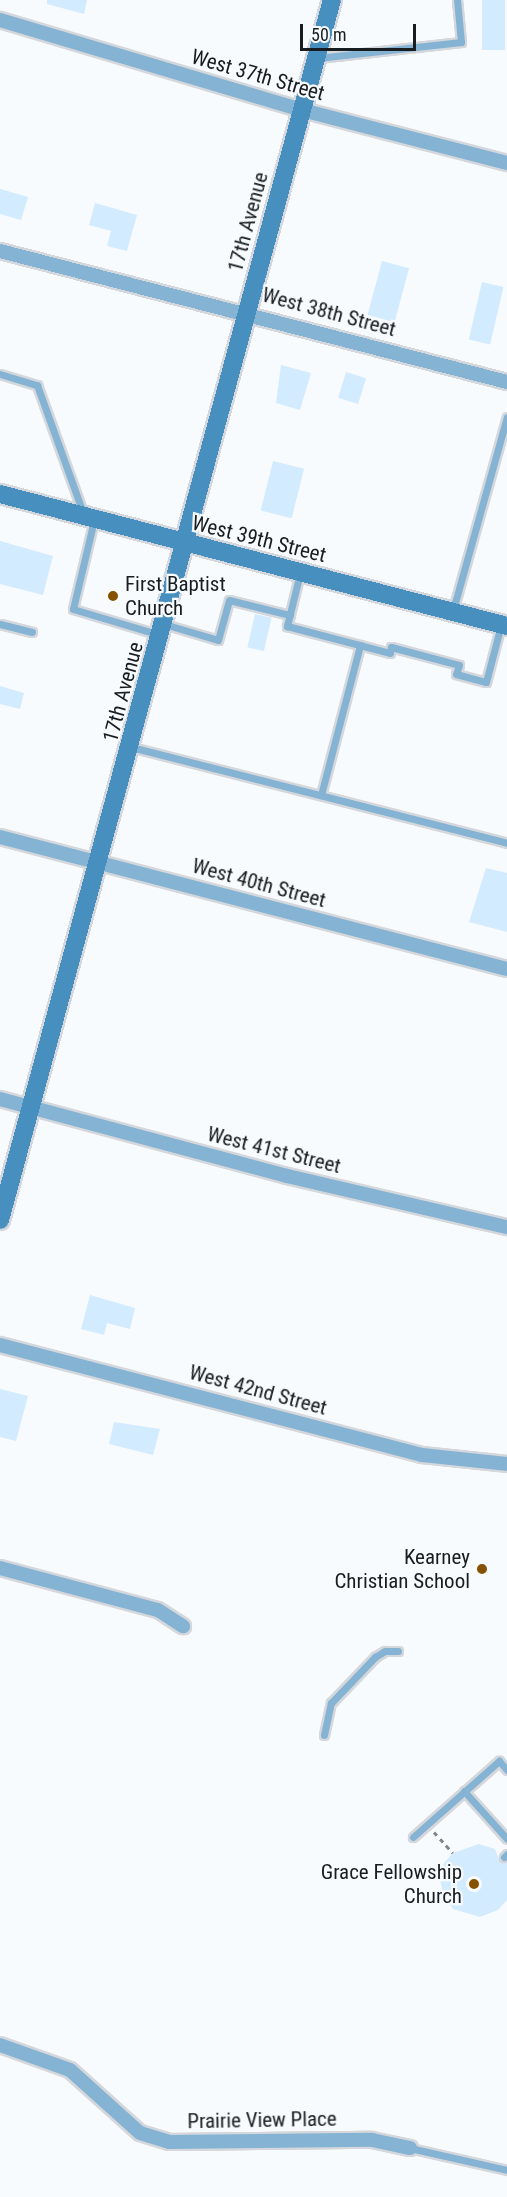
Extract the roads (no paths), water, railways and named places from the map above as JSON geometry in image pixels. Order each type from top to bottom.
[{"type":"main road","name":"17th Avenue","points":[[0,1220],[100,863],[332,0]]},
{"type":"main road","name":"West 39th Street","points":[[0,494],[504,626]]},
{"type":"street","name":"West 37th Street","points":[[0,20],[302,110],[507,163]]},
{"type":"street","name":"West 38th Street","points":[[0,251],[248,312],[507,382]]},
{"type":"street","name":"West 40th Street","points":[[0,837],[507,969]]},
{"type":"street","name":"West 41st Street","points":[[0,1100],[287,1176],[507,1227]]},
{"type":"street","name":"West 42nd Street","points":[[0,1345],[422,1455],[507,1464]]},
{"type":"street","points":[[0,1568],[158,1610],[183,1626]]},
{"type":"street","name":"Prairie View Place","points":[[0,2045],[70,2070],[140,2133],[169,2142],[372,2140],[410,2148]]},
{"type":"lane","points":[[315,58],[461,42],[457,0]]},
{"type":"lane","points":[[0,374],[38,385],[89,519],[73,609],[163,630],[218,639],[229,600],[290,615]]},
{"type":"lane","points":[[452,612],[507,417]]},
{"type":"lane","points":[[300,573],[287,626],[390,653],[391,647],[459,665],[456,674],[486,682],[504,626]]},
{"type":"lane","points":[[0,624],[32,632]]},
{"type":"lane","points":[[321,795],[360,645]]},
{"type":"lane","points":[[131,747],[507,843]]},
{"type":"lane","points":[[324,1735],[324,1719],[331,1703],[375,1657],[385,1651],[398,1651]]},
{"type":"lane","points":[[413,1837],[499,1761],[507,1770]]},
{"type":"lane","points":[[464,1791],[507,1839]]},
{"type":"lane","points":[[410,2148],[507,2170]]},
{"type":"place","name":"First Baptist Church","points":[[113,596]]},
{"type":"place","name":"Kearney Christian School","points":[[482,1569]]},
{"type":"place","name":"Grace Fellowship Church","points":[[474,1884]]}]
